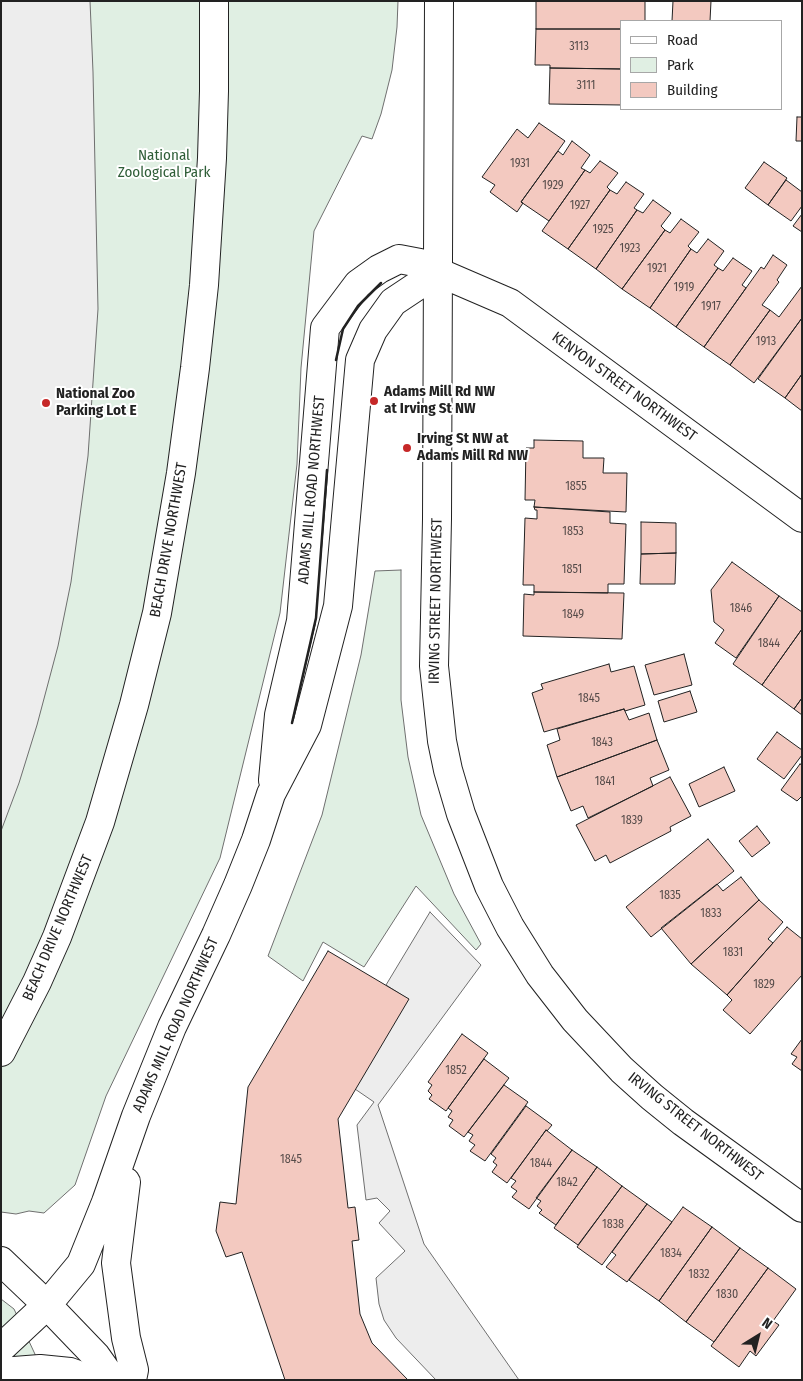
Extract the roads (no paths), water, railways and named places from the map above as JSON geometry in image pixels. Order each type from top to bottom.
[{"type":"street","name":"BEACH DRIVE NORTHWEST","points":[[1,1052],[37,982],[57,937],[97,832],[124,743],[156,613],[171,539],[195,368],[204,285],[212,148],[214,1]]},
{"type":"street","points":[[438,272],[439,1]]},
{"type":"street","name":"ADAMS MILL ROAD NORTHWEST","points":[[1,1348],[47,1305],[81,1264],[106,1202],[136,1116],[172,1027],[238,885],[256,840],[271,794],[307,724],[338,606],[360,360],[373,330],[393,302],[438,272],[420,263],[399,259],[378,268],[358,284],[325,328],[301,621],[279,714],[271,794]]},
{"type":"street","name":"KENYON STREET NORTHWEST","points":[[438,272],[510,303],[802,518]]},
{"type":"street","name":"IRVING STREET NORTHWEST","points":[[438,272],[437,519],[434,666],[442,741],[448,770],[471,843],[489,886],[525,952],[557,998],[593,1041],[622,1070],[668,1109],[802,1208]]},
{"type":"street","points":[[132,1380],[134,1370],[126,1338],[116,1263],[122,1205],[136,1116]]},
{"type":"street","points":[[1,1261],[96,1356],[113,1380]]},
{"type":"street","points":[[1,1372],[40,1369],[70,1372],[92,1380]]},
{"type":"place","name":"Adams Mill Rd NW at Irving St NW","points":[[374,401]]},
{"type":"place","name":"National Zoo Parking Lot E","points":[[46,403]]},
{"type":"place","name":"Irving St NW at Adams Mill Rd NW","points":[[407,448]]},
{"type":"park label","name":"National Zoological Park","points":[[164,164]]}]
